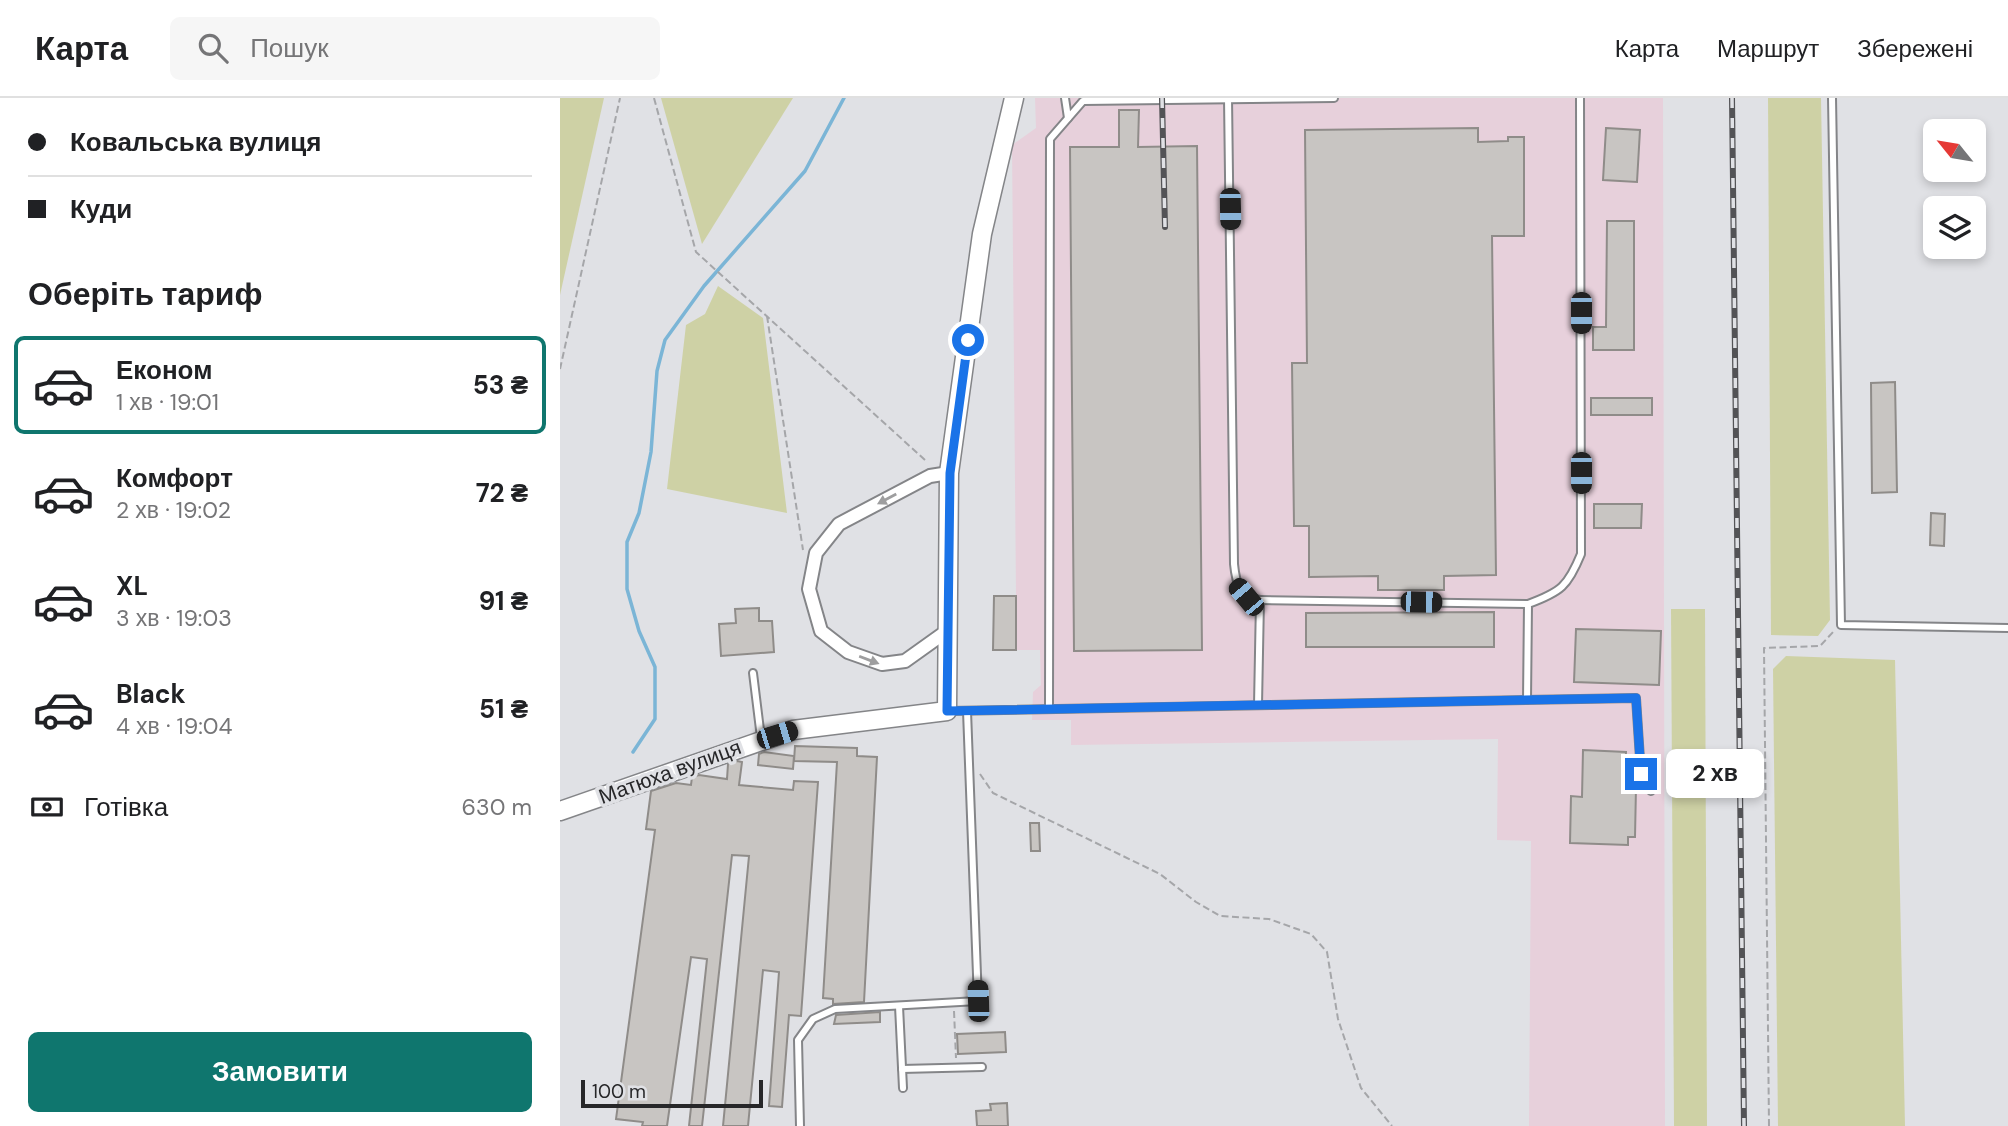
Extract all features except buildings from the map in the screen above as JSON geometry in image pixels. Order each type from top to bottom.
[{"type":"street","points":[[947,711],[950,473],[982,234],[1014,98]]},
{"type":"street","points":[[947,631],[905,661],[881,664],[848,652],[821,631],[809,589],[816,553],[839,524],[930,476],[950,473]]},
{"type":"street","name":"Матюха вулиця","points":[[560,811],[793,730],[947,711]]},
{"type":"lane","points":[[1065,98],[1068,118]]},
{"type":"lane","points":[[1049,709],[1050,139],[1083,101],[1334,98]]},
{"type":"lane","points":[[1228,99],[1236,584],[1246,597],[1260,600],[1528,604],[1558,593],[1572,576],[1581,554],[1580,98]]},
{"type":"lane","points":[[1832,98],[1841,625],[2008,628]]},
{"type":"lane","points":[[1258,705],[1260,600]]},
{"type":"lane","points":[[1527,700],[1528,604]]},
{"type":"lane","points":[[753,673],[761,740]]},
{"type":"lane","points":[[947,711],[1636,698],[1641,774],[1651,791]]},
{"type":"lane","points":[[800,1126],[798,1040],[813,1019],[835,1009],[978,1001],[967,711]]},
{"type":"lane","points":[[899,1006],[903,1088]]},
{"type":"lane","points":[[902,1069],[982,1067]]},
{"type":"path","points":[[560,369],[620,98]]},
{"type":"path","points":[[654,98],[696,252],[925,460]]},
{"type":"path","points":[[767,315],[805,561]]},
{"type":"path","points":[[1769,1126],[1764,648],[1820,646],[1841,625]]},
{"type":"path","points":[[968,756],[993,793],[1160,874],[1196,902],[1220,916],[1269,919],[1311,934],[1328,953],[1338,1019],[1361,1088],[1392,1126]]},
{"type":"path","points":[[953,1003],[956,1068]]},
{"type":"shaded area","points":[[1035,98],[1663,98],[1665,1126],[1529,1126],[1531,841],[1497,840],[1498,739],[1071,745],[1071,720],[1032,720],[1033,692],[1041,685],[1040,650],[993,650],[994,596],[1016,595],[1012,145],[1036,128]]},
{"type":"green space","points":[[560,98],[604,98],[560,295]]},
{"type":"green space","points":[[661,98],[793,98],[702,244]]},
{"type":"green space","points":[[1768,98],[1821,98],[1830,620],[1818,636],[1771,635]]},
{"type":"green space","points":[[718,286],[763,318],[787,513],[667,489],[686,325],[705,314]]},
{"type":"green space","points":[[1671,609],[1705,609],[1707,1126],[1674,1126]]},
{"type":"green space","points":[[1786,656],[1895,660],[1905,1126],[1778,1126],[1773,669]]},
{"type":"waterway","points":[[633,752],[655,719],[655,667],[639,631],[627,589],[627,542],[639,513],[651,452],[657,371],[665,340],[704,286],[805,171],[844,98]]},
{"type":"railway","points":[[1162,98],[1165,227]]},
{"type":"railway","points":[[1732,98],[1744,1126]]},
{"type":"route","points":[[968,340],[950,473],[947,711],[1636,698],[1641,774]]}]
